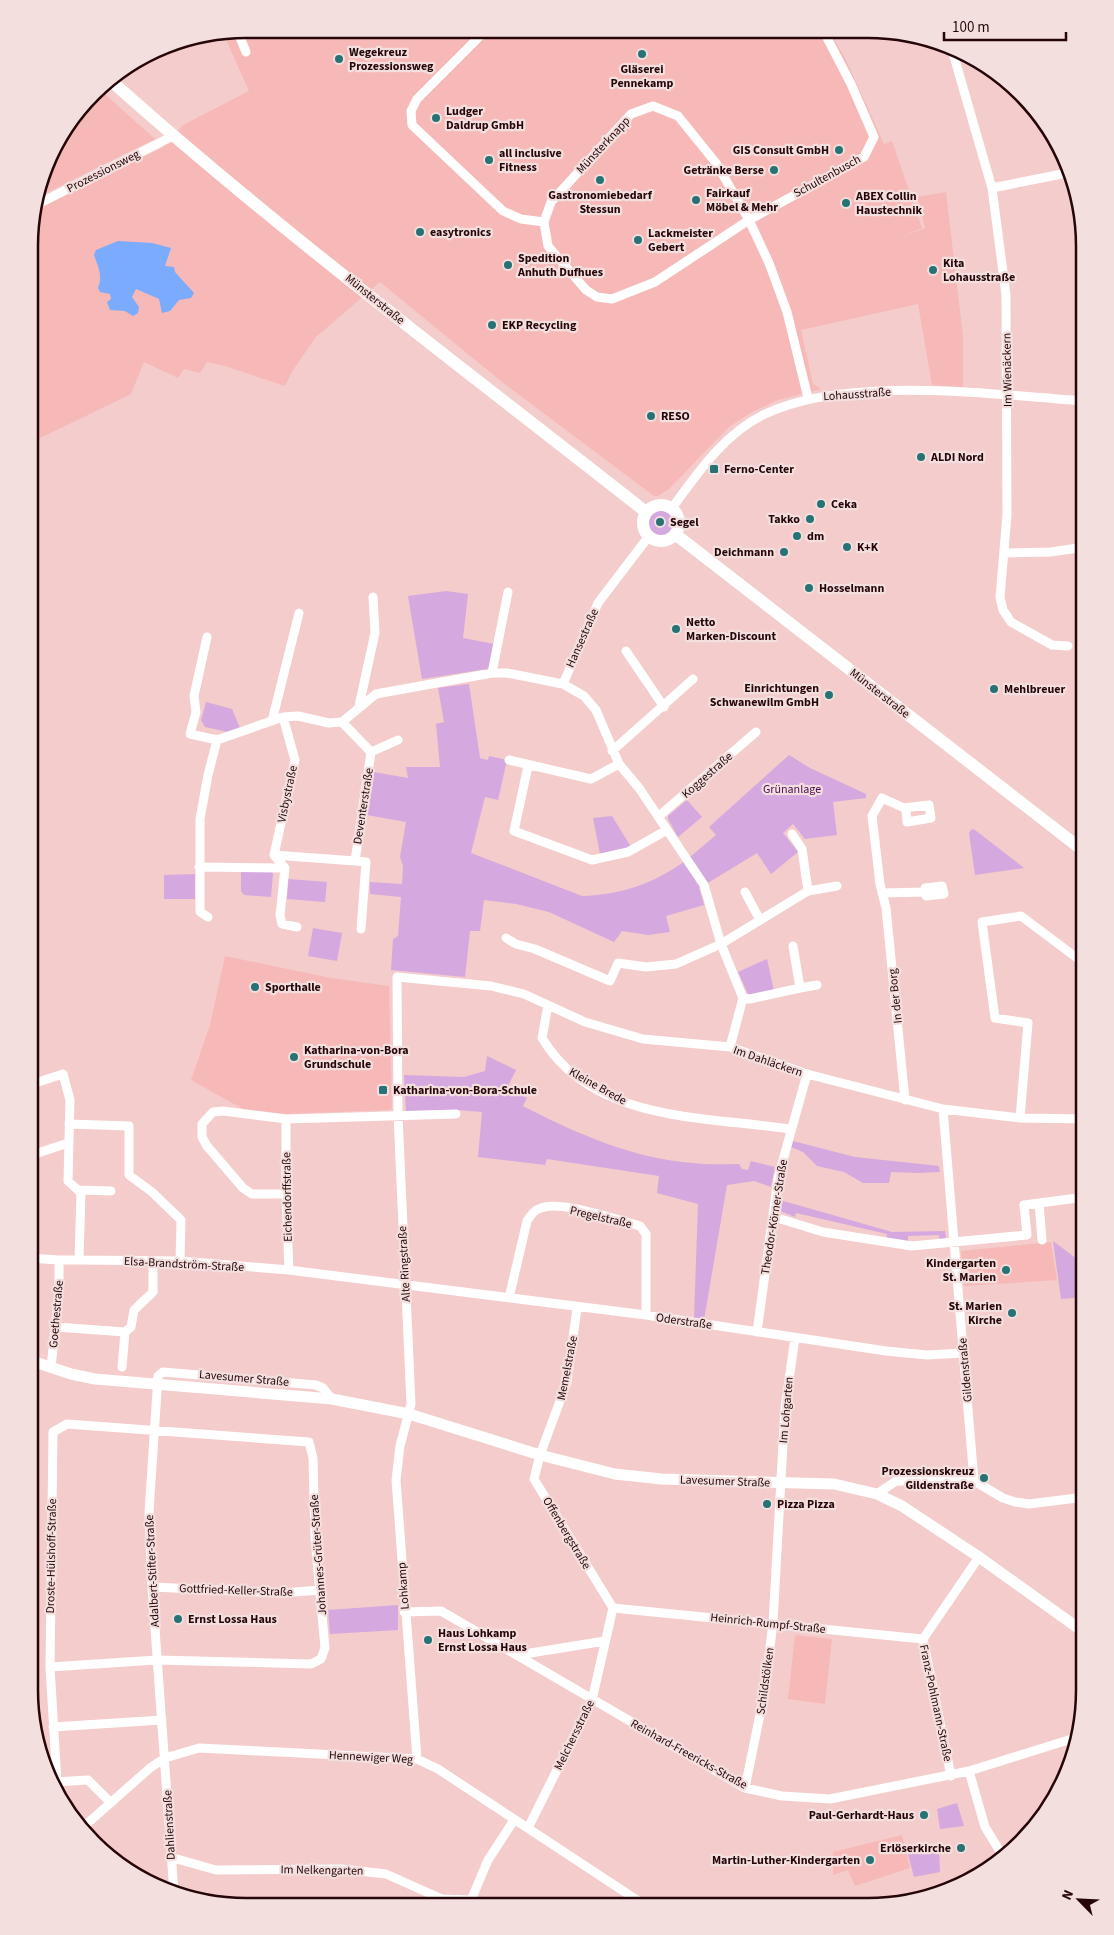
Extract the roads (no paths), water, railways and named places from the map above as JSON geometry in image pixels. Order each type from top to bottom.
[{"type":"main road","name":"Münsterstraße","points":[[114,84],[173,136],[412,328],[646,512]]},
{"type":"main road","points":[[658,505],[672,508],[678,520],[675,534],[662,540],[649,536],[643,525],[646,512],[658,505]]},
{"type":"main road","name":"Münsterstraße","points":[[675,534],[1076,845]]},
{"type":"street","points":[[240,38],[246,52]]},
{"type":"street","points":[[478,38],[417,99],[411,111],[412,125],[503,211],[521,218],[544,222],[548,246],[586,290],[597,297],[612,299],[655,282],[749,220]]},
{"type":"street","name":"Schultenbusch","points":[[749,220],[864,157],[874,137],[851,84],[827,38]]},
{"type":"street","name":"Im Wienäckern","points":[[954,57],[992,188],[1006,295],[1007,515],[1000,597],[1003,610],[1011,622],[1052,645],[1068,646]]},
{"type":"street","name":"Münsterknapp","points":[[544,222],[551,202],[631,114],[653,106],[678,116],[716,164],[749,220],[769,263],[787,312],[808,398]]},
{"type":"street","name":"Prozessionsweg","points":[[42,202],[173,136]]},
{"type":"street","points":[[992,188],[1063,174]]},
{"type":"street","name":"Lohausstraße","points":[[672,508],[730,437],[763,415],[808,398],[886,392],[963,392],[1076,400]]},
{"type":"street","name":"Hansestraße","points":[[342,722],[359,706],[376,694],[492,673],[507,673],[563,684],[598,603],[649,536]]},
{"type":"street","points":[[1004,553],[1051,552],[1076,548]]},
{"type":"street","points":[[492,673],[508,592]]},
{"type":"street","points":[[359,706],[375,633],[373,597]]},
{"type":"street","points":[[272,721],[300,613]]},
{"type":"street","points":[[207,637],[194,696],[196,712],[190,734],[217,740],[283,716],[298,716],[329,723],[342,722]]},
{"type":"street","points":[[626,651],[664,707]]},
{"type":"street","points":[[612,751],[664,707],[693,679]]},
{"type":"street","points":[[563,684],[574,688],[596,710],[619,764],[639,788],[704,885],[721,944],[743,998],[730,1047]]},
{"type":"street","name":"Visbystraße","points":[[274,855],[295,760],[283,716]]},
{"type":"street","name":"Deventerstraße","points":[[342,722],[371,752]]},
{"type":"street","name":"Koggestraße","points":[[658,817],[756,732]]},
{"type":"street","points":[[208,917],[200,912],[200,819],[217,740]]},
{"type":"street","name":"Deventerstraße","points":[[371,752],[398,740]]},
{"type":"street","name":"Deventerstraße","points":[[355,861],[371,752]]},
{"type":"street","points":[[509,760],[591,780],[619,764]]},
{"type":"street","points":[[528,766],[514,832],[592,860],[628,852],[647,844],[667,830]]},
{"type":"street","name":"In der Borg","points":[[905,1100],[886,908],[882,893],[872,816],[882,798],[906,808]]},
{"type":"street","points":[[792,834],[802,849],[808,891]]},
{"type":"street","points":[[274,855],[285,868],[280,915],[282,924],[297,927]]},
{"type":"street","name":"Deventerstraße","points":[[274,855],[366,862],[361,929]]},
{"type":"street","points":[[200,867],[285,868]]},
{"type":"street","points":[[506,938],[516,944],[535,949],[610,982],[618,964],[646,967],[676,964],[721,944],[808,891],[837,886]]},
{"type":"street","points":[[745,892],[760,920]]},
{"type":"street","points":[[882,893],[926,892]]},
{"type":"street","points":[[1020,1118],[1028,1023],[995,1018],[982,922],[1021,916],[1076,957]]},
{"type":"street","points":[[793,946],[800,988]]},
{"type":"street","name":"Im Dahläckern","points":[[397,977],[491,986],[524,994],[585,1022],[643,1039],[730,1047],[807,1074],[943,1109],[1020,1118],[1076,1119]]},
{"type":"street","name":"Alte Ringstraße","points":[[397,977],[398,1115],[409,1414]]},
{"type":"street","points":[[743,998],[750,999],[817,985]]},
{"type":"street","name":"Kleine Brede","points":[[548,1005],[542,1038],[554,1058],[565,1068],[614,1097],[652,1112],[790,1129]]},
{"type":"street","points":[[38,1082],[63,1074],[70,1100],[68,1180],[79,1190],[111,1192]]},
{"type":"street","name":"Theodor-Körner-Straße","points":[[757,1332],[774,1217],[775,1196],[790,1129],[807,1074]]},
{"type":"street","name":"Gildenstraße","points":[[943,1109],[974,1482]]},
{"type":"street","points":[[286,1194],[252,1194],[243,1188],[207,1146],[202,1137],[202,1124],[213,1112],[223,1111],[286,1119],[456,1114]]},
{"type":"street","name":"Eichendorffstraße","points":[[286,1119],[289,1270]]},
{"type":"street","points":[[69,1124],[129,1126],[129,1175],[152,1192],[181,1220],[180,1261]]},
{"type":"street","points":[[38,1153],[68,1143]]},
{"type":"street","points":[[38,1259],[79,1260],[81,1210],[79,1190]]},
{"type":"street","points":[[1027,1235],[1024,1205],[1076,1198]]},
{"type":"street","points":[[774,1217],[823,1232],[912,1246],[1027,1235],[1042,1237],[1039,1203]]},
{"type":"street","name":"Pregelstraße","points":[[508,1298],[527,1221],[533,1212],[542,1207],[576,1208],[640,1226],[646,1234],[646,1315]]},
{"type":"street","name":"Goethestraße","points":[[51,1368],[56,1327],[60,1260]]},
{"type":"street","name":"Elsa-Brandström-Straße","points":[[79,1260],[180,1261],[289,1270]]},
{"type":"street","points":[[56,1327],[125,1332],[131,1327],[134,1310],[153,1292],[153,1261]]},
{"type":"street","points":[[289,1270],[405,1286]]},
{"type":"street","name":"Oderstraße","points":[[405,1286],[646,1315],[795,1338],[911,1353],[963,1353]]},
{"type":"street","name":"Memelstraße","points":[[540,1455],[567,1382],[577,1308]]},
{"type":"street","points":[[122,1367],[125,1332]]},
{"type":"street","name":"Im Lohgarten","points":[[782,1483],[784,1410],[795,1338]]},
{"type":"street","name":"Lavesumer Straße","points":[[38,1363],[95,1378],[332,1399],[409,1414],[540,1455],[615,1474],[661,1479],[834,1484],[877,1494],[902,1506],[979,1557],[1076,1626]]},
{"type":"street","name":"Adalbert-Stifter-Straße","points":[[157,1384],[149,1512],[152,1587],[165,1758]]},
{"type":"street","name":"Lohkamp","points":[[409,1414],[400,1446],[396,1480],[404,1612],[417,1759]]},
{"type":"street","name":"Droste-Hülshoff-Straße","points":[[55,1773],[50,1667],[53,1432],[67,1424],[154,1431]]},
{"type":"street","name":"Johannes-Grüter-Straße","points":[[154,1431],[309,1442],[313,1458],[315,1539],[324,1648],[321,1659],[315,1663],[157,1660]]},
{"type":"street","name":"Offenbergstraße","points":[[540,1455],[534,1479],[613,1608]]},
{"type":"street","points":[[877,1494],[896,1481],[974,1482],[1003,1498],[1015,1502],[1029,1504],[1076,1498]]},
{"type":"street","name":"Schildstölken","points":[[745,1788],[764,1695],[773,1623],[782,1483]]},
{"type":"street","name":"Franz-Pohlmann-Straße","points":[[951,1776],[923,1639],[979,1557]]},
{"type":"street","name":"Gottfried-Keller-Straße","points":[[152,1587],[283,1593],[320,1590]]},
{"type":"street","name":"Heinrich-Rumpf-Straße","points":[[613,1608],[923,1639]]},
{"type":"street","name":"Melchersstraße","points":[[528,1828],[592,1700],[613,1608]]},
{"type":"street","name":"Reinhard-Freericks-Straße","points":[[404,1612],[440,1611],[745,1788],[782,1796],[830,1799],[951,1776],[1070,1740]]},
{"type":"street","points":[[518,1655],[605,1641]]},
{"type":"street","points":[[50,1667],[157,1660]]},
{"type":"street","points":[[53,1727],[162,1720]]},
{"type":"street","name":"Hennewiger Weg","points":[[87,1824],[150,1768],[165,1758],[198,1748],[417,1759],[438,1769],[634,1898]]},
{"type":"street","name":"Dahlienstraße","points":[[165,1758],[173,1884]]},
{"type":"street","points":[[968,1772],[985,1827],[1000,1851]]},
{"type":"street","points":[[59,1782],[88,1780],[111,1803]]},
{"type":"street","points":[[471,1898],[488,1860],[514,1820]]},
{"type":"street","name":"Im Nelkengarten","points":[[170,1857],[216,1870],[342,1868],[386,1874],[440,1898]]},
{"type":"water","points":[[118,241],[152,243],[171,248],[165,266],[174,267],[175,272],[194,293],[191,298],[179,300],[170,311],[162,313],[159,299],[136,289],[132,297],[139,307],[138,313],[133,316],[125,311],[110,310],[107,302],[111,299],[110,294],[100,292],[98,288],[100,275],[94,255],[96,250]]},
{"type":"place","name":"Gläserei Pennekamp","points":[[642,54]]},
{"type":"place","name":"Wegekreuz Prozessionsweg","points":[[339,59]]},
{"type":"place","name":"Ludger Daldrup GmbH","points":[[436,118]]},
{"type":"place","name":"GIS Consult GmbH","points":[[839,150]]},
{"type":"place","name":"all inclusive Fitness","points":[[489,160]]},
{"type":"place","name":"Getränke Berse","points":[[774,170]]},
{"type":"place","name":"Gastronomiebedarf Stessun","points":[[600,180]]},
{"type":"place","name":"Fairkauf Möbel & Mehr","points":[[696,200]]},
{"type":"place","name":"ABEX Collin Haustechnik","points":[[846,203]]},
{"type":"place","name":"easytronics","points":[[420,232]]},
{"type":"place","name":"Lackmeister Gebert","points":[[638,240]]},
{"type":"place","name":"Spedition Anhuth Dufhues","points":[[508,265]]},
{"type":"place","name":"Kita Lohausstraße","points":[[933,270]]},
{"type":"place","name":"EKP Recycling","points":[[492,325]]},
{"type":"place","name":"RESO","points":[[651,416]]},
{"type":"place","name":"ALDI Nord","points":[[921,457]]},
{"type":"place","name":"Ferno-Center","points":[[714,469]]},
{"type":"place","name":"Ceka","points":[[821,504]]},
{"type":"place","name":"Takko","points":[[810,519]]},
{"type":"place","name":"Segel","points":[[660,522]]},
{"type":"place","name":"dm","points":[[797,536]]},
{"type":"place","name":"K+K","points":[[847,547]]},
{"type":"place","name":"Deichmann","points":[[784,552]]},
{"type":"place","name":"Hosselmann","points":[[809,588]]},
{"type":"place","name":"Netto Marken-Discount","points":[[676,629]]},
{"type":"place","name":"Mehlbreuer","points":[[994,689]]},
{"type":"place","name":"Einrichtungen Schwanewilm GmbH","points":[[829,695]]},
{"type":"place","name":"Sporthalle","points":[[255,987]]},
{"type":"place","name":"Katharina-von-Bora Grundschule","points":[[294,1057]]},
{"type":"place","name":"Katharina-von-Bora-Schule","points":[[383,1090]]},
{"type":"place","name":"Kindergarten St. Marien","points":[[1006,1270]]},
{"type":"place","name":"St. Marien Kirche","points":[[1012,1313]]},
{"type":"place","name":"Prozessionskreuz Gildenstraße","points":[[984,1478]]},
{"type":"place","name":"Pizza Pizza","points":[[767,1504]]},
{"type":"place","name":"Ernst Lossa Haus","points":[[178,1619]]},
{"type":"place","name":"Haus Lohkamp Ernst Lossa Haus","points":[[428,1640]]},
{"type":"place","name":"Paul-Gerhardt-Haus","points":[[924,1815]]},
{"type":"place","name":"Erlöserkirche","points":[[961,1848]]},
{"type":"place","name":"Martin-Luther-Kindergarten","points":[[870,1860]]},
{"type":"park label","name":"Grünanlage","points":[[792,789]]}]
